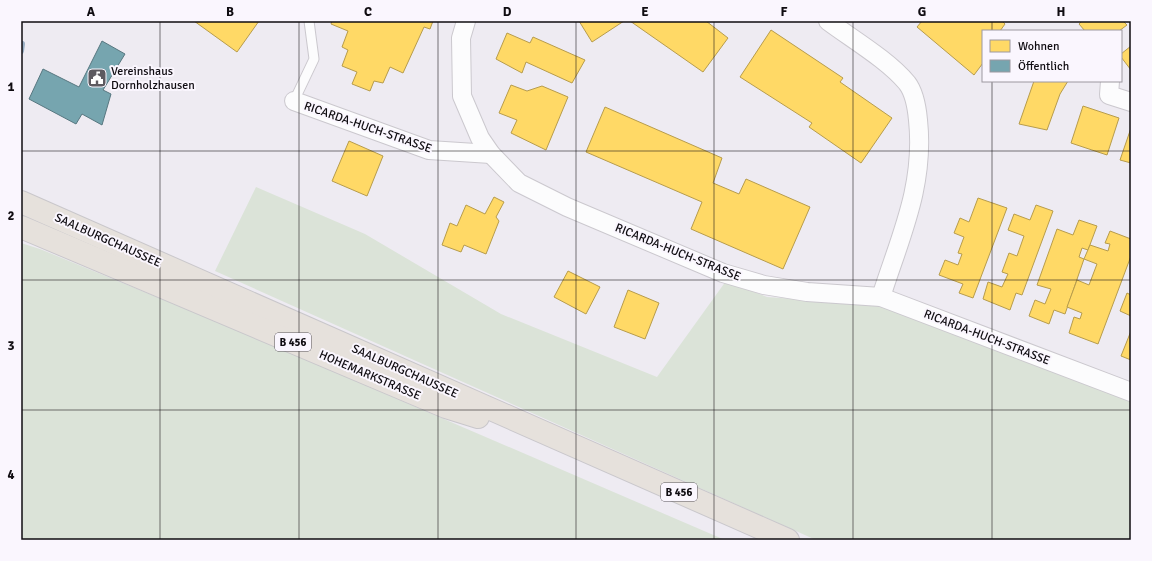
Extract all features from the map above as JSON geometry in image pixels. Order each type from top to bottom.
[{"type":"main road","name":"SAALBURGCHAUSSEE","points":[[21,202],[788,540]]},
{"type":"main road","name":"HOHEMARKSTRASSE","points":[[21,227],[446,407],[570,444]]},
{"type":"street","name":"RICARDA-HUCH-STRASSE","points":[[466,21],[461,38],[462,96],[480,138],[491,154],[519,182],[567,207],[723,273],[764,285],[807,292],[881,297],[1131,392]]},
{"type":"street","points":[[828,21],[888,66],[908,84],[916,107],[920,135],[916,189],[894,261],[881,297]]},
{"type":"street","points":[[1110,82],[1109,95],[1131,102]]},
{"type":"street","name":"RICARDA-HUCH-STRASSE","points":[[294,101],[429,150],[491,154]]},
{"type":"lane","points":[[294,101],[314,60],[309,21]]},
{"type":"shaded area","points":[[256,187],[365,234],[501,314],[657,377],[726,281],[767,297],[879,305],[1131,401],[1131,540],[816,540],[215,271]]},
{"type":"shaded area","points":[[21,243],[40,249],[244,333],[725,540],[21,540]]},
{"type":"building: Wohnen","points":[[194,21],[259,21],[237,52]]},
{"type":"building: Wohnen","points":[[332,21],[433,21],[430,29],[424,27],[403,73],[390,67],[383,83],[374,81],[370,91],[352,84],[357,72],[342,66],[348,50],[342,47],[348,31],[331,24]]},
{"type":"building: Wohnen","points":[[579,21],[624,21],[592,42]]},
{"type":"building: Wohnen","points":[[630,21],[706,21],[728,38],[703,72]]},
{"type":"building: Wohnen","points":[[922,21],[1002,21],[1005,24],[1001,30],[982,30],[982,64],[974,75],[917,27]]},
{"type":"building: Wohnen","points":[[1082,21],[1123,21],[1127,25],[1120,30],[1084,30],[1079,24]]},
{"type":"building: Wohnen","points":[[771,30],[843,78],[840,82],[892,118],[861,163],[809,127],[812,123],[740,77]]},
{"type":"building: Wohnen","points":[[507,33],[530,43],[533,37],[585,60],[572,83],[526,62],[522,73],[496,59]]},
{"type":"building: Wohnen","points":[[1131,46],[1131,70],[1122,58],[1122,53]]},
{"type":"building: Wohnen","points":[[1034,82],[1067,82],[1060,94],[1047,130],[1019,124]]},
{"type":"building: Wohnen","points":[[511,85],[527,91],[542,86],[568,97],[546,150],[511,133],[517,120],[499,113]]},
{"type":"building: Wohnen","points":[[1083,106],[1119,118],[1107,155],[1071,143]]},
{"type":"building: Wohnen","points":[[605,107],[722,158],[713,183],[739,194],[746,179],[810,207],[783,269],[691,229],[702,202],[586,152]]},
{"type":"building: Wohnen","points":[[1131,128],[1131,163],[1120,160]]},
{"type":"building: Wohnen","points":[[349,141],[383,156],[367,196],[332,181]]},
{"type":"building: Wohnen","points":[[494,197],[504,202],[496,217],[499,221],[486,254],[464,245],[461,252],[442,245],[450,223],[457,226],[466,205],[485,214]]},
{"type":"building: Wohnen","points":[[978,198],[1007,208],[973,298],[959,293],[963,284],[939,275],[945,260],[958,265],[962,254],[958,253],[964,237],[954,233],[960,218],[969,222]]},
{"type":"building: Wohnen","points":[[1036,205],[1053,211],[1022,295],[1016,293],[1010,310],[983,299],[988,282],[1002,287],[1008,274],[1002,272],[1009,253],[1017,256],[1024,236],[1008,230],[1014,214],[1030,220]]},
{"type":"building: Wohnen","points":[[1079,220],[1097,226],[1088,250],[1082,248],[1079,257],[1084,259],[1065,314],[1054,310],[1049,324],[1029,316],[1035,300],[1045,304],[1051,289],[1037,285],[1057,229],[1073,235]]},
{"type":"building: Wohnen","points":[[1110,231],[1131,239],[1131,256],[1098,344],[1069,333],[1074,317],[1080,319],[1082,313],[1067,307],[1077,280],[1089,285],[1097,264],[1084,259],[1090,245],[1108,251],[1110,244],[1105,243]]},
{"type":"building: Wohnen","points":[[568,271],[600,287],[586,314],[554,297]]},
{"type":"building: Wohnen","points":[[628,290],[659,303],[645,339],[614,327]]},
{"type":"building: Wohnen","points":[[1127,293],[1131,295],[1131,316],[1120,311]]},
{"type":"building: Wohnen","points":[[1131,331],[1131,360],[1121,356]]},
{"type":"building: Öffentlich","name":"Vereinshaus Dornholzhausen","points":[[102,41],[125,54],[103,90],[111,94],[102,125],[82,114],[76,124],[29,99],[43,69],[79,87]]},
{"type":"waterway","points":[[21,51],[22,44]]},
{"type":"place","name":"Vereinshaus Dornholzhausen","points":[[97,78]]}]
